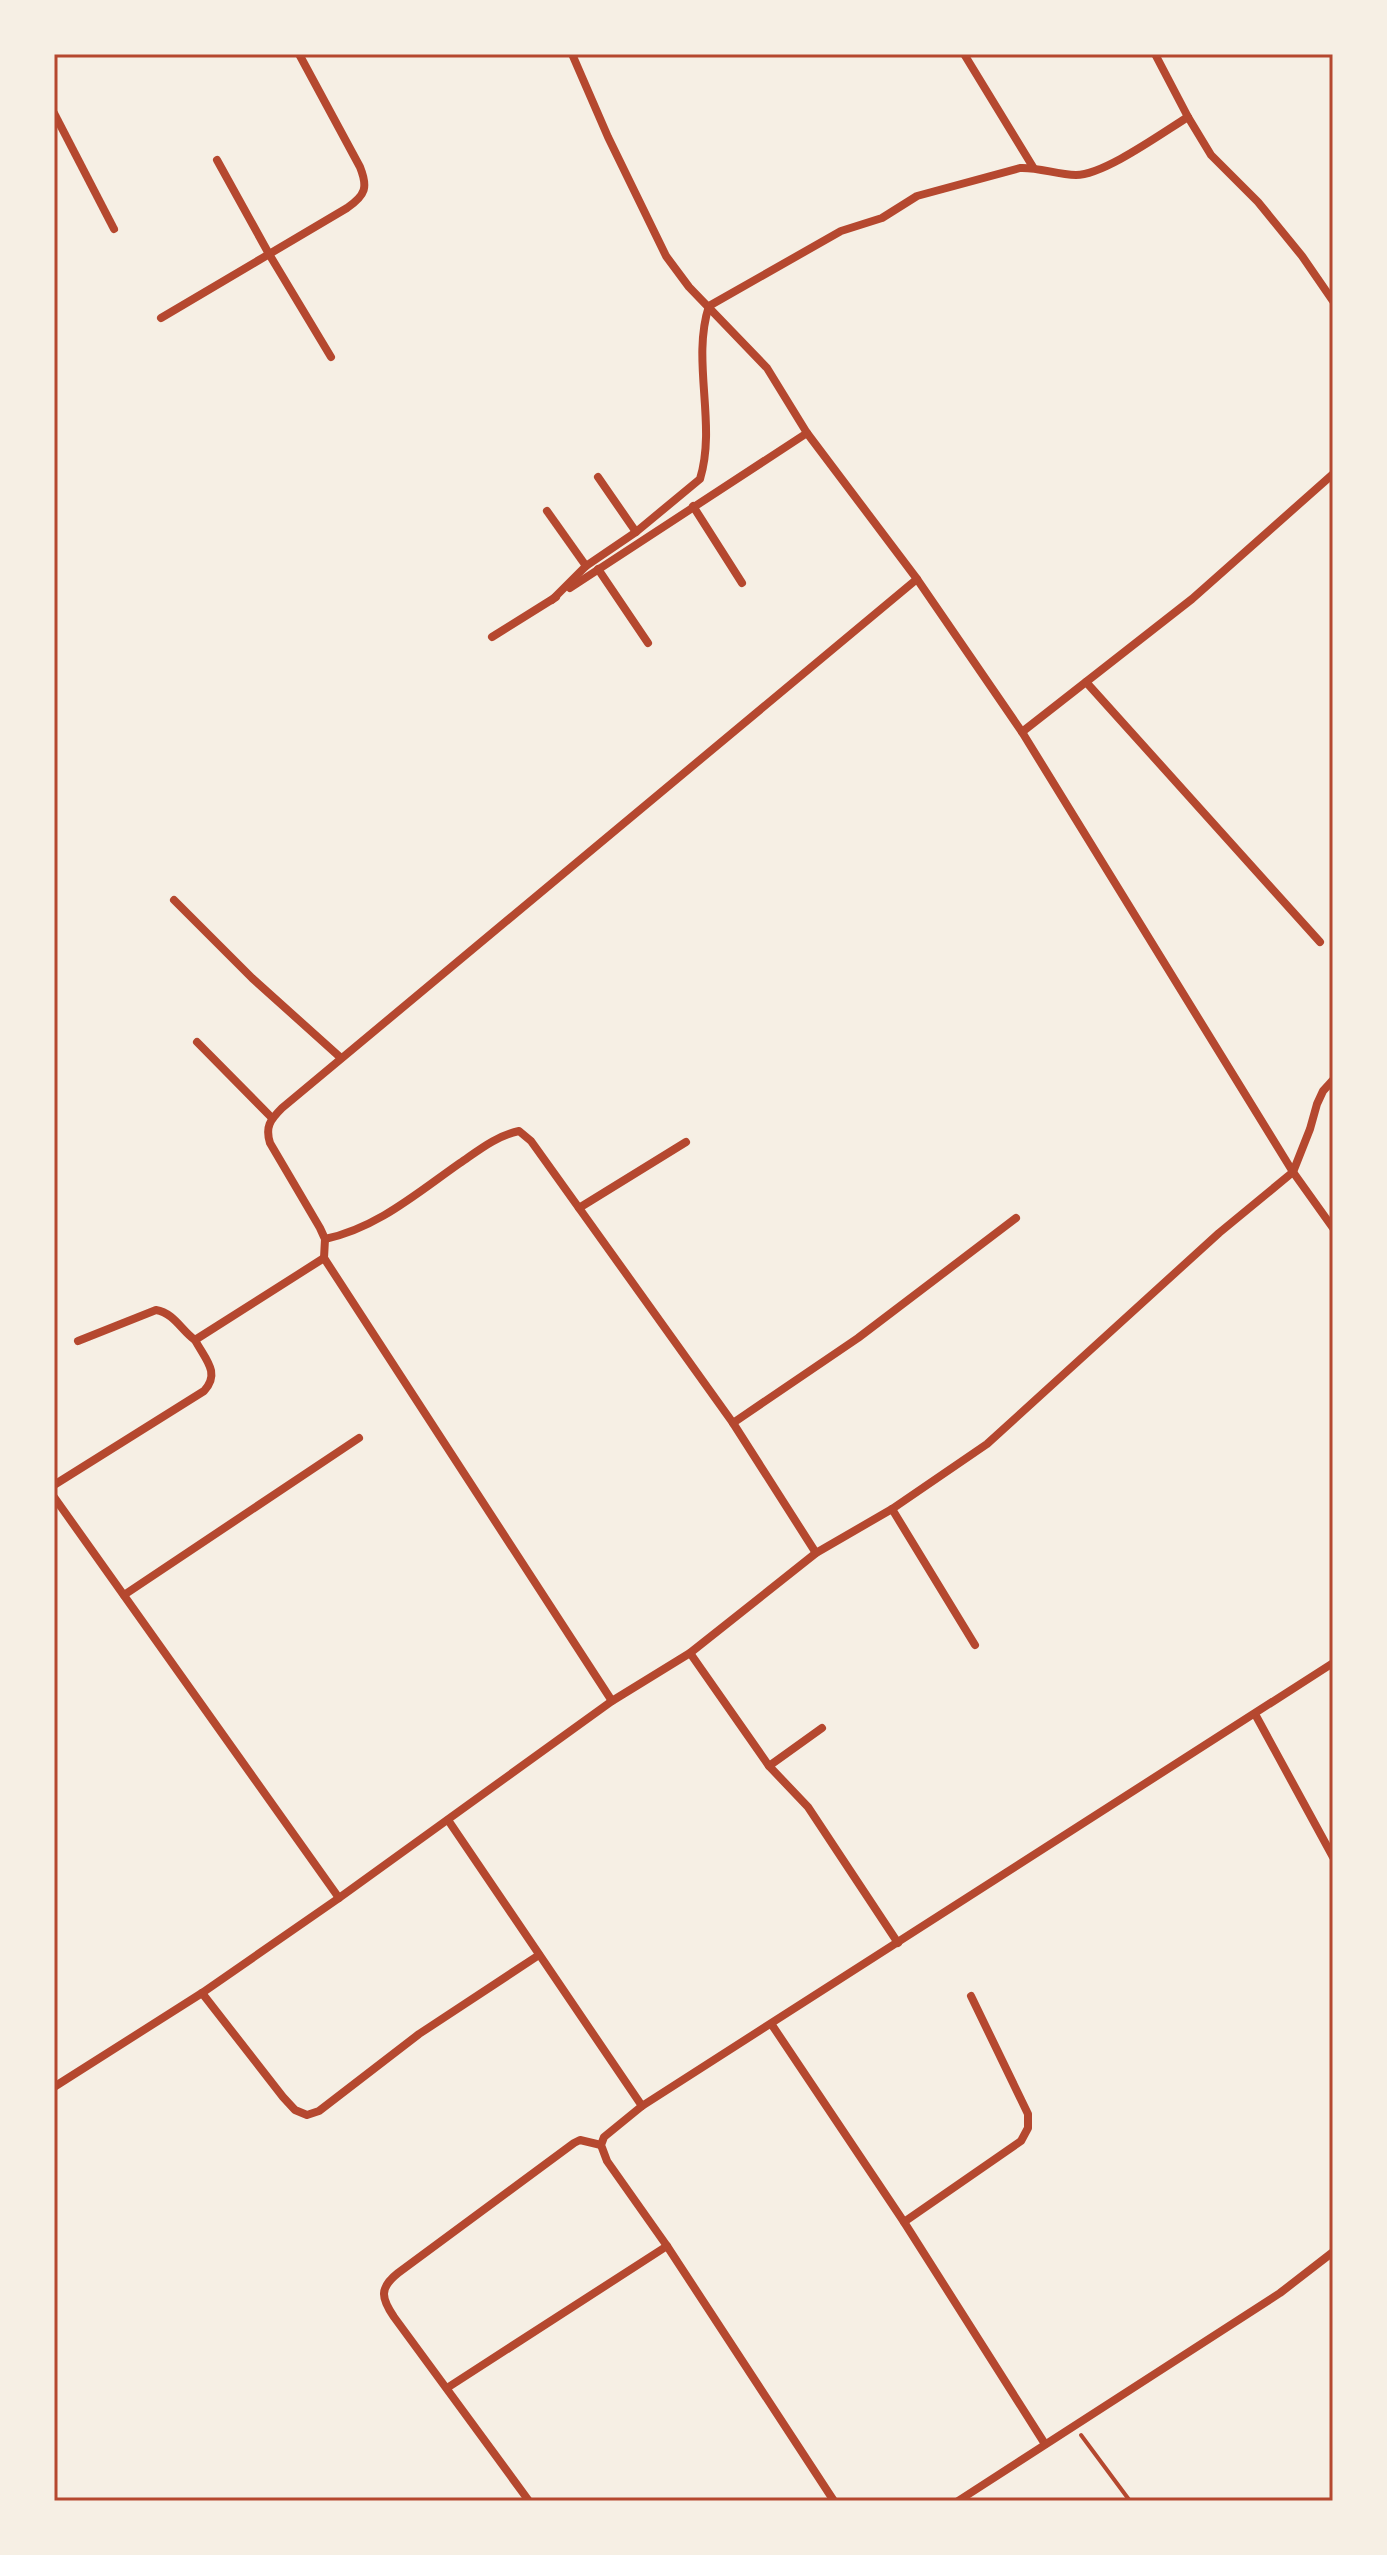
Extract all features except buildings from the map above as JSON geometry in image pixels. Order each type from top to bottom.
[{"type":"street","points":[[161,318],[357,201],[365,193],[367,184],[339,125],[299,54]]},
{"type":"street","points":[[572,54],[666,256],[689,287],[767,368],[807,433],[917,579],[1022,732],[1293,1172],[1333,1228]]},
{"type":"street","points":[[964,54],[1033,167]]},
{"type":"street","points":[[1155,54],[1211,155],[1258,202],[1302,256],[1333,301]]},
{"type":"street","points":[[54,113],[114,229]]},
{"type":"street","points":[[552,600],[586,566],[636,532],[700,479],[705,414],[704,330],[709,306],[841,231],[882,218],[917,196],[1020,168],[1033,167],[1075,175],[1094,172],[1188,117]]},
{"type":"street","points":[[217,160],[331,357]]},
{"type":"street","points":[[492,637],[807,433]]},
{"type":"street","points":[[1022,732],[1192,599],[1333,474]]},
{"type":"street","points":[[598,477],[636,532]]},
{"type":"street","points":[[693,506],[742,583]]},
{"type":"street","points":[[547,511],[586,566]]},
{"type":"street","points":[[598,569],[648,643]]},
{"type":"street","points":[[612,1701],[324,1258],[325,1239],[267,1133],[272,1118],[341,1058],[917,579]]},
{"type":"street","points":[[1086,682],[1320,942]]},
{"type":"street","points":[[174,900],[252,978],[341,1058]]},
{"type":"street","points":[[197,1042],[272,1118]]},
{"type":"street","points":[[54,2087],[202,1993],[612,1701],[690,1653],[816,1553],[892,1509],[987,1444],[1219,1233],[1293,1172],[1317,1104],[1333,1080]]},
{"type":"street","points":[[325,1239],[378,1220],[494,1140],[519,1131],[531,1141],[733,1423],[816,1553]]},
{"type":"street","points":[[579,1208],[686,1142]]},
{"type":"street","points":[[733,1423],[858,1338],[1016,1218]]},
{"type":"street","points":[[195,1340],[324,1258]]},
{"type":"street","points":[[54,1485],[212,1383],[213,1373],[195,1340],[165,1311],[156,1310],[78,1341]]},
{"type":"street","points":[[124,1595],[359,1438]]},
{"type":"street","points":[[54,1497],[339,1898]]},
{"type":"street","points":[[892,1509],[975,1645]]},
{"type":"street","points":[[690,1653],[769,1766],[808,1807],[898,1943]]},
{"type":"street","points":[[834,2501],[667,2246],[607,2161],[601,2145],[604,2137],[642,2106],[1333,1663]]},
{"type":"street","points":[[1255,1714],[1333,1857]]},
{"type":"street","points":[[769,1766],[822,1728]]},
{"type":"street","points":[[448,1820],[642,2106]]},
{"type":"street","points":[[202,1993],[283,2097],[295,2110],[307,2115],[319,2111],[419,2034],[539,1955]]},
{"type":"street","points":[[904,2222],[1021,2141],[1028,2128],[1028,2114],[971,1996]]},
{"type":"street","points":[[772,2025],[904,2222],[1045,2444]]},
{"type":"street","points":[[529,2501],[385,2305],[383,2286],[574,2143],[580,2140],[601,2145]]},
{"type":"street","points":[[447,2388],[667,2246]]},
{"type":"street","points":[[958,2501],[1280,2293],[1332,2256]]},
{"type":"path","points":[[1074,2425],[1130,2501]]}]
